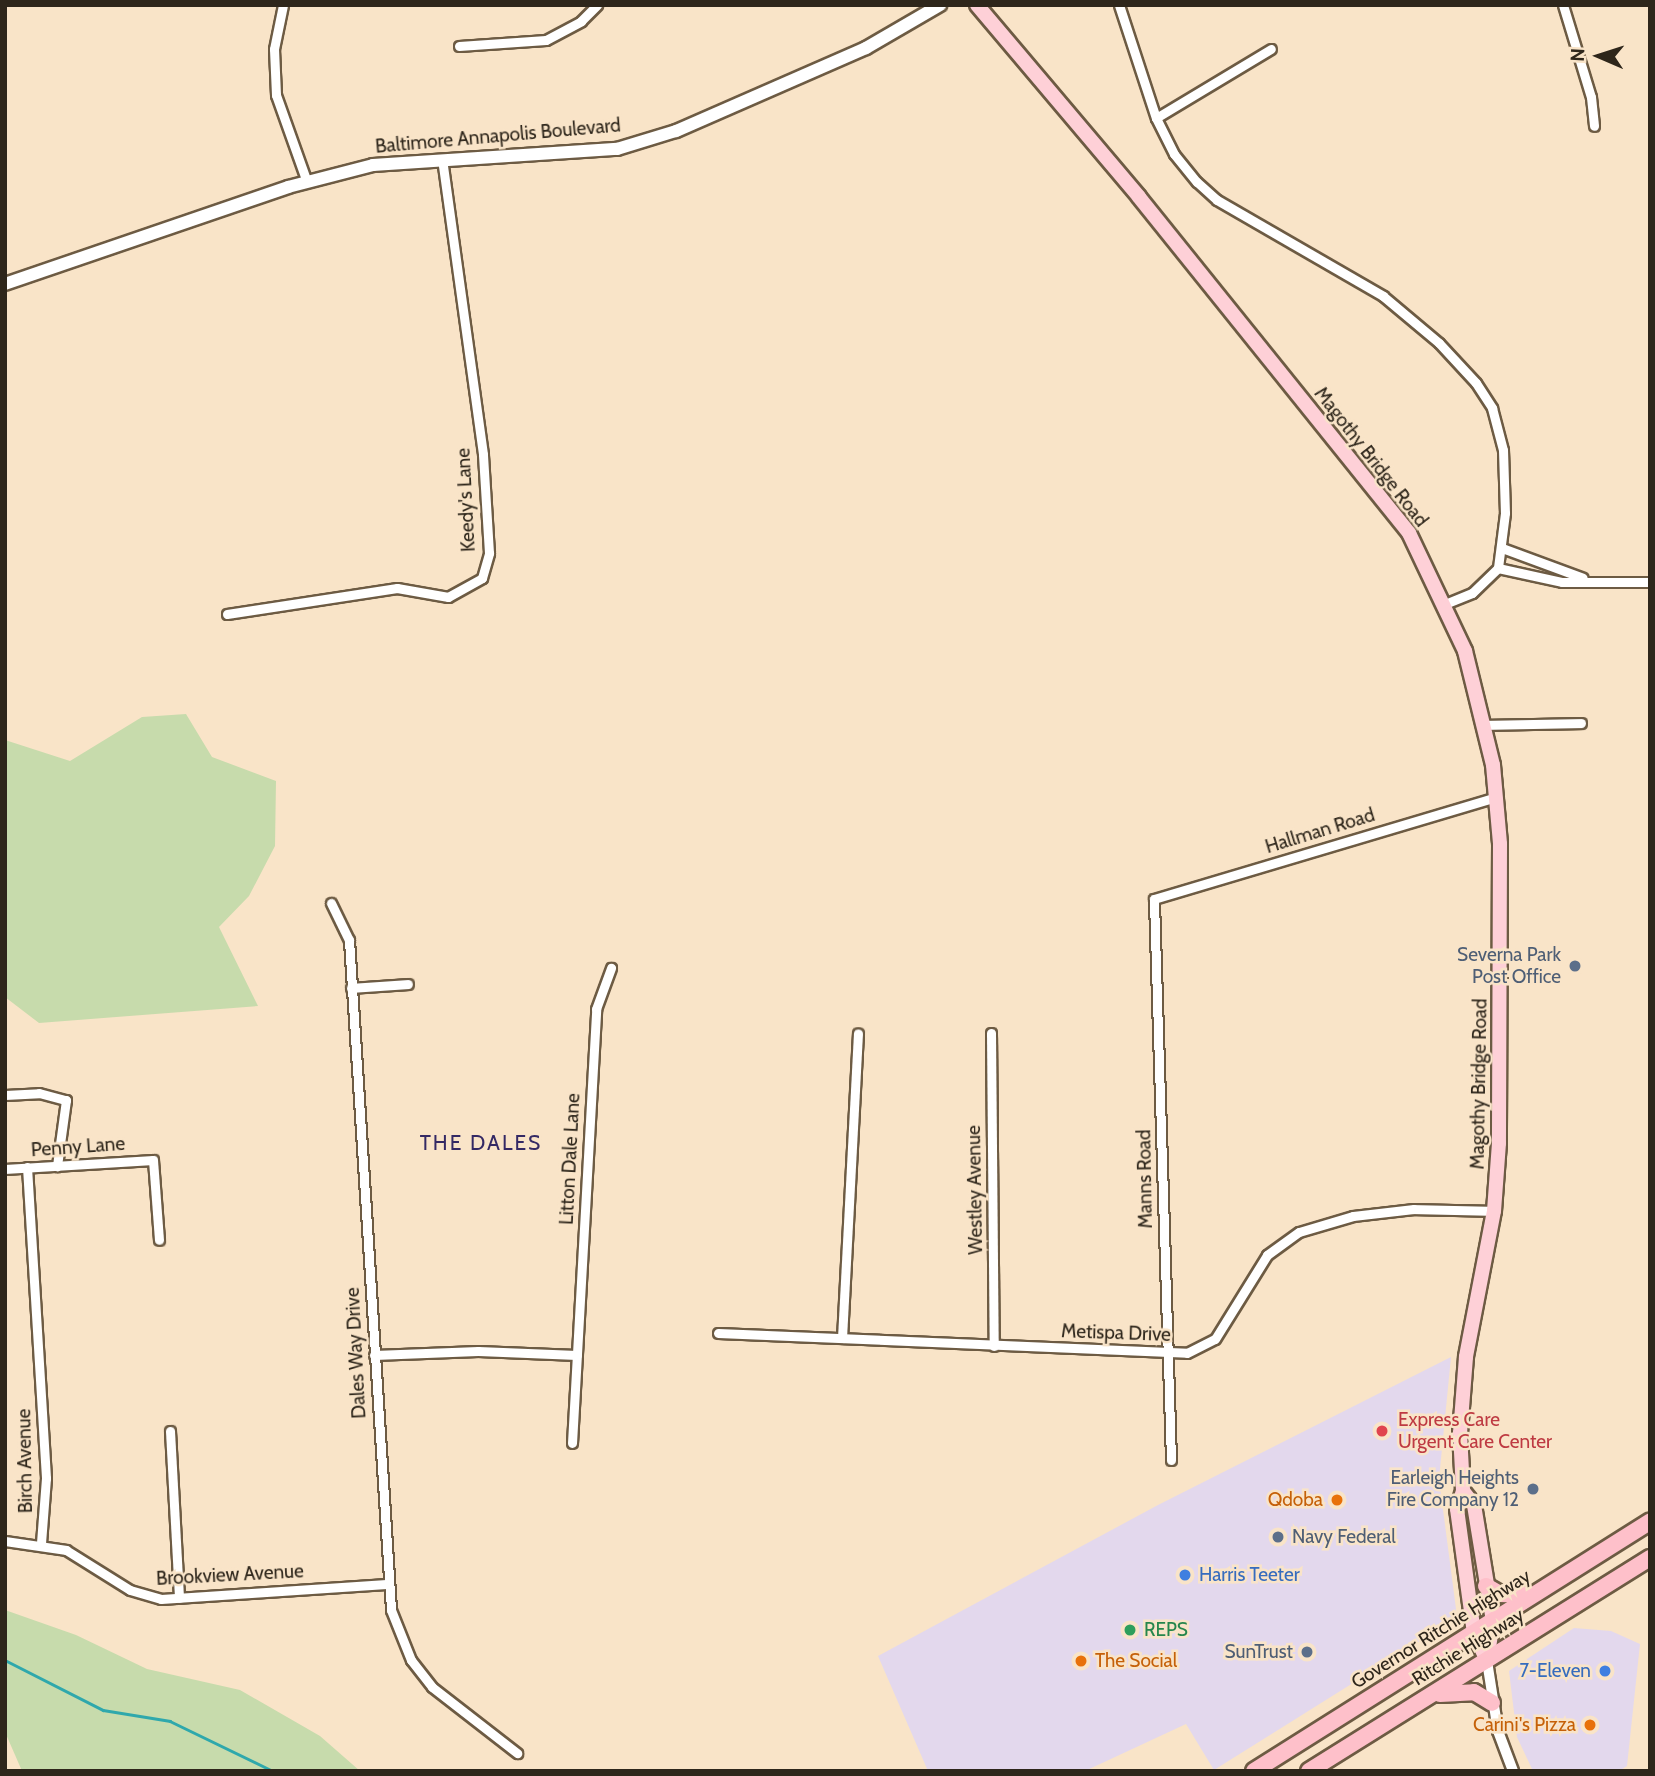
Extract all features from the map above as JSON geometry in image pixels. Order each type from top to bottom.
[{"type":"highway","name":"Governor Ritchie Highway","points":[[1254,1771],[1650,1522]]},
{"type":"highway","name":"Ritchie Highway","points":[[1308,1771],[1650,1558]]},
{"type":"highway","points":[[1486,1586],[1500,1594],[1535,1595]]},
{"type":"highway","points":[[1430,1695],[1474,1692],[1493,1703]]},
{"type":"main road","name":"Baltimore Annapolis Boulevard","points":[[5,284],[307,181],[373,164],[617,149],[676,131],[866,48],[940,5]]},
{"type":"main road","name":"Magothy Bridge Road","points":[[977,5],[1409,533],[1465,650],[1485,725],[1497,797],[1500,1129],[1494,1211],[1466,1357],[1460,1433],[1463,1491],[1457,1508],[1474,1633],[1486,1661]]},
{"type":"main road","name":"Magothy Bridge Road","points":[[1463,1491],[1474,1505],[1493,1621],[1486,1661]]},
{"type":"street","points":[[283,5],[274,49],[276,95],[307,181]]},
{"type":"street","points":[[459,46],[546,40],[573,26],[597,5]]},
{"type":"street","points":[[1119,5],[1156,118],[1174,154],[1217,200],[1383,296],[1476,383],[1492,408],[1503,450],[1502,548],[1498,568],[1472,593],[1445,604]]},
{"type":"street","points":[[1563,5],[1591,97],[1594,126]]},
{"type":"street","points":[[1156,118],[1271,49]]},
{"type":"street","name":"Keedy's Lane","points":[[227,614],[397,588],[448,597],[482,578],[489,553],[483,454],[442,160]]},
{"type":"street","points":[[1502,548],[1588,580]]},
{"type":"street","points":[[1498,568],[1544,580],[1650,582]]},
{"type":"street","points":[[1485,725],[1581,723]]},
{"type":"street","name":"Hallman Road","points":[[1154,899],[1497,797]]},
{"type":"street","name":"Manns Road","points":[[1154,899],[1171,1460]]},
{"type":"street","name":"Dales Way Drive","points":[[331,903],[346,928],[351,988],[387,1584],[403,1646],[421,1674],[448,1702],[517,1753]]},
{"type":"street","name":"Litton Dale Lane","points":[[572,1443],[596,1009],[611,968]]},
{"type":"street","points":[[351,988],[408,984]]},
{"type":"street","points":[[842,1338],[858,1033]]},
{"type":"street","name":"Westley Avenue","points":[[991,1033],[994,1346]]},
{"type":"street","points":[[5,1095],[39,1093],[66,1100],[57,1166]]},
{"type":"street","name":"Penny Lane","points":[[5,1169],[153,1160],[159,1240]]},
{"type":"street","name":"Birch Avenue","points":[[27,1167],[46,1478],[41,1543]]},
{"type":"street","name":"Metispa Drive","points":[[718,1333],[1166,1353],[1196,1351],[1216,1339],[1267,1255],[1298,1232],[1353,1216],[1414,1209],[1494,1211]]},
{"type":"street","points":[[374,1355],[478,1351],[577,1355]]},
{"type":"street","points":[[170,1431],[178,1598]]},
{"type":"street","name":"Brookview Avenue","points":[[5,1541],[41,1543],[79,1556],[142,1595],[178,1598],[387,1584]]},
{"type":"street","points":[[1486,1661],[1493,1703],[1513,1771]]},
{"type":"shaded area","points":[[1451,1357],[1439,1479],[1456,1609],[1452,1621],[1214,1770],[1186,1724],[1085,1771],[928,1771],[878,1656],[1158,1505]]},
{"type":"shaded area","points":[[1574,1628],[1611,1631],[1640,1644],[1627,1766],[1619,1771],[1533,1771],[1517,1737],[1509,1671]]},
{"type":"green space","points":[[186,714],[212,757],[276,781],[275,846],[249,896],[219,927],[258,1006],[39,1023],[5,997],[5,740],[70,761],[142,717]]},
{"type":"green space","points":[[5,1610],[76,1635],[147,1669],[240,1690],[320,1736],[360,1771],[22,1771],[5,1732]]},
{"type":"waterway","points":[[5,1660],[103,1710],[170,1721],[273,1771]]},
{"type":"place","name":"Severna Park Post Office","points":[[1575,966]]},
{"type":"place","name":"Express Care Urgent Care Center","points":[[1382,1431]]},
{"type":"place","name":"Earleigh Heights Fire Company 12","points":[[1533,1489]]},
{"type":"place","name":"Qdoba","points":[[1337,1500]]},
{"type":"place","name":"Navy Federal","points":[[1278,1537]]},
{"type":"place","name":"Harris Teeter","points":[[1185,1575]]},
{"type":"place","name":"REPS","points":[[1130,1630]]},
{"type":"place","name":"SunTrust","points":[[1307,1652]]},
{"type":"place","name":"The Social","points":[[1081,1661]]},
{"type":"place","name":"7-Eleven","points":[[1605,1671]]},
{"type":"place","name":"Carini's Pizza","points":[[1590,1725]]},
{"type":"district","name":"THE DALES","points":[[481,1143]]}]
